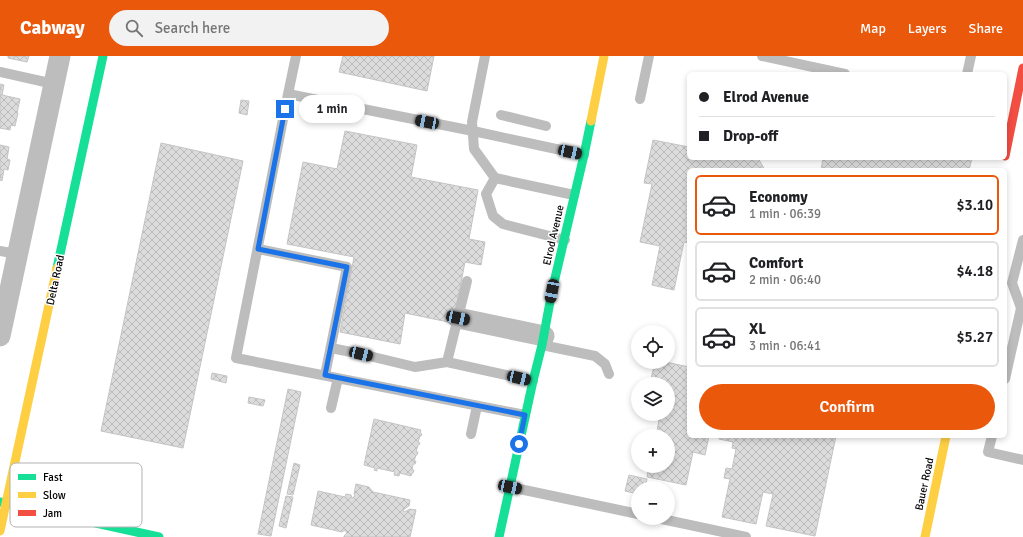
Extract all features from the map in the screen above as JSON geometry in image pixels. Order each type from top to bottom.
[{"type":"street","points":[[0,336],[9,252],[54,84],[60,56]]},
{"type":"street","name":"Delta Road","points":[[12,463],[104,56]]},
{"type":"street","name":"Elrod Avenue","points":[[499,537],[525,415],[543,341],[552,291],[584,155],[604,56]]},
{"type":"street","points":[[1007,146],[1010,134],[1010,108],[1023,68]]},
{"type":"street","points":[[458,318],[543,341]]},
{"type":"street","name":"Bauer Road","points":[[925,537],[946,438]]},
{"type":"street","name":"Delta Road","points":[[0,531],[3,503],[10,472]]},
{"type":"street","points":[[112,527],[158,537]]},
{"type":"lane","points":[[296,56],[236,358],[525,415]]},
{"type":"lane","points":[[486,56],[472,122],[474,150],[495,178],[574,195]]},
{"type":"lane","points":[[640,99],[649,56]]},
{"type":"lane","points":[[762,56],[787,59],[837,72]]},
{"type":"lane","points":[[967,72],[971,56]]},
{"type":"lane","points":[[0,72],[54,84]]},
{"type":"lane","points":[[288,94],[584,155]]},
{"type":"lane","points":[[501,115],[546,126]]},
{"type":"lane","points":[[1010,134],[1022,137]]},
{"type":"lane","points":[[495,178],[486,194],[494,216],[503,224],[565,240]]},
{"type":"lane","points":[[1007,370],[1021,308],[1020,296],[1012,283],[1023,240]]},
{"type":"lane","points":[[258,249],[347,267],[325,375]]},
{"type":"lane","points":[[447,362],[467,281]]},
{"type":"lane","points":[[1007,293],[1020,296]]},
{"type":"lane","points":[[543,341],[595,356],[605,364],[609,374]]},
{"type":"lane","points":[[331,348],[416,367],[447,362],[533,381]]},
{"type":"lane","points":[[331,408],[338,378]]},
{"type":"lane","points":[[471,434],[477,406]]},
{"type":"lane","points":[[992,438],[988,452],[1023,460]]},
{"type":"lane","points":[[510,487],[631,513]]},
{"type":"lane","points":[[675,522],[746,537]]},
{"type":"building","points":[[8,56],[29,56],[27,62],[8,58]]},
{"type":"building","points":[[343,56],[434,56],[427,91],[339,72]]},
{"type":"building","points":[[0,84],[4,85],[2,95],[20,99],[15,126],[11,125],[10,130],[0,128]]},
{"type":"building","points":[[241,100],[249,101],[247,115],[239,113]]},
{"type":"building","points":[[345,131],[417,145],[411,177],[478,190],[469,239],[485,242],[481,265],[465,262],[453,323],[405,313],[400,344],[340,332],[354,257],[287,244],[303,162],[337,169]]},
{"type":"building","points":[[653,140],[687,147],[687,160],[759,160],[764,168],[687,168],[687,243],[684,242],[674,290],[652,285],[660,246],[640,242],[652,184],[644,183]]},
{"type":"building","points":[[161,143],[243,161],[183,448],[101,431]]},
{"type":"building","points":[[0,145],[9,147],[7,159],[10,160],[8,170],[4,169],[2,181],[0,180]]},
{"type":"building","points":[[823,160],[972,160],[970,168],[821,168]]},
{"type":"building","points":[[675,364],[687,367],[687,438],[709,438],[705,455],[693,452],[686,485],[675,483],[675,481],[666,481],[647,477],[648,473],[675,473],[675,429],[657,429],[659,421],[675,421],[675,377],[651,377],[653,369],[675,369]]},
{"type":"building","points":[[212,373],[227,376],[226,383],[211,379]]},
{"type":"building","points":[[288,389],[301,392],[271,536],[258,534]]},
{"type":"building","points":[[249,397],[265,400],[263,406],[248,403]]},
{"type":"building","points":[[374,419],[421,430],[420,433],[422,434],[418,442],[420,443],[416,452],[418,452],[414,461],[416,461],[415,464],[413,464],[412,470],[414,470],[411,476],[400,473],[399,476],[394,475],[395,472],[377,468],[377,471],[374,470],[375,468],[364,465]]},
{"type":"building","points":[[836,438],[815,536],[766,526],[773,494],[763,492],[756,524],[722,517],[730,479],[724,478],[726,468],[732,469],[736,449],[732,448],[733,442],[719,439]]},
{"type":"building","points":[[294,463],[300,465],[293,495],[287,494]]},
{"type":"building","points":[[629,475],[647,479],[647,481],[631,481],[631,492],[625,491]]},
{"type":"building","points":[[356,484],[369,487],[373,492],[410,500],[409,506],[403,510],[404,512],[410,509],[416,510],[410,537],[344,537],[347,533],[345,530],[342,532],[311,525],[318,491],[345,497],[346,494],[351,495],[352,498],[355,496]]},
{"type":"building","points":[[286,496],[293,497],[286,528],[279,526]]},
{"type":"traffic: fast","points":[[57,268],[103,56]]},
{"type":"traffic: fast","points":[[499,537],[542,345],[552,291],[591,121]]},
{"type":"traffic: fast","points":[[0,502],[10,504]]},
{"type":"traffic: fast","points":[[114,527],[159,537]]},
{"type":"traffic: slow","points":[[591,121],[604,56]]},
{"type":"traffic: slow","points":[[15,463],[57,268]]},
{"type":"traffic: slow","points":[[925,537],[946,438]]},
{"type":"traffic: slow","points":[[0,531],[10,485]]},
{"type":"traffic: jam","points":[[1007,146],[1023,68]]},
{"type":"route","points":[[285,109],[258,249],[347,267],[325,375],[525,415],[519,444]]}]
